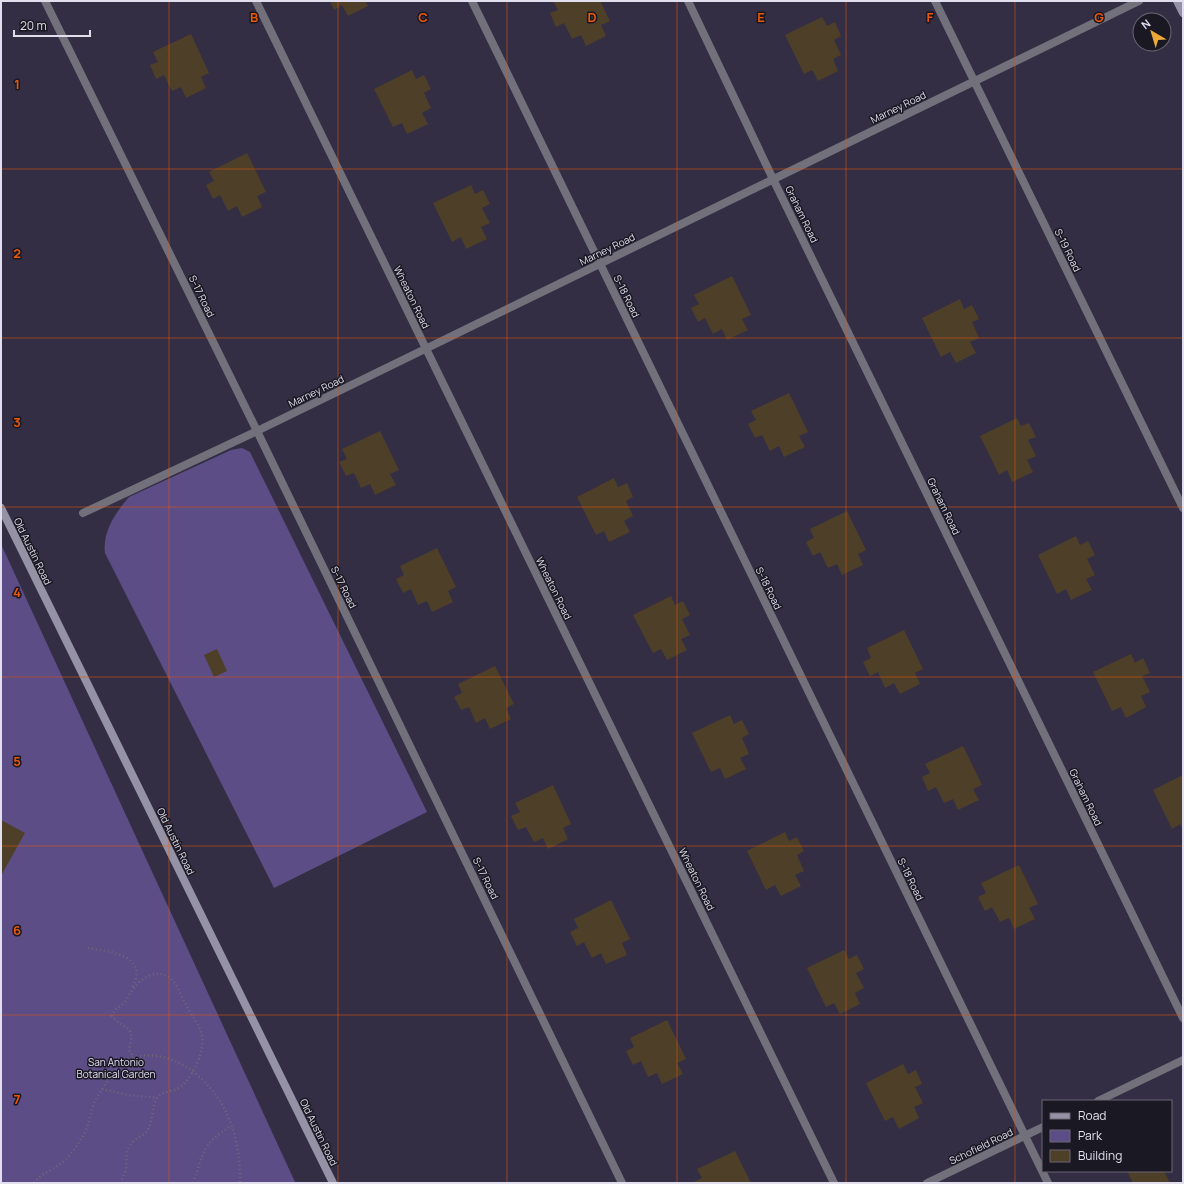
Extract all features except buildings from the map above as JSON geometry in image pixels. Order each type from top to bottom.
[{"type":"street","name":"S-17 Road","points":[[45,1],[257,431],[622,1183]]},
{"type":"street","name":"Wheaton Road","points":[[256,1],[834,1183]]},
{"type":"street","name":"S-18 Road","points":[[472,1],[1042,1171]]},
{"type":"street","name":"Graham Road","points":[[688,1],[773,179],[1183,1018]]},
{"type":"street","name":"S-19 Road","points":[[935,1],[1183,508]]},
{"type":"street","name":"Marney Road","points":[[83,513],[257,431],[1139,1]]},
{"type":"street","points":[[1177,1],[1183,13]]},
{"type":"street","name":"Old Austin Road","points":[[1,508],[333,1183]]},
{"type":"street","points":[[1100,1100],[1183,1060]]},
{"type":"street","name":"Schofield Road","points":[[927,1183],[1042,1128]]},
{"type":"street","name":"S-18 Road","points":[[1043,1172],[1048,1183]]},
{"type":"path","points":[[88,948],[126,956],[131,961],[135,969],[136,977],[130,992],[125,1002],[113,1011],[112,1016],[131,1032],[132,1036],[129,1050],[133,1057]]},
{"type":"path","points":[[102,1089],[128,1095],[157,1098],[163,1094],[184,1086],[200,1056],[202,1033],[175,983],[169,977],[159,973],[149,975],[130,992]]},
{"type":"path","points":[[34,1183],[48,1171],[65,1160],[83,1136],[95,1100],[117,1067],[133,1057],[151,1055],[171,1059],[192,1072],[206,1083],[217,1097],[225,1110],[239,1154],[240,1183]]},
{"type":"path","points":[[120,1183],[126,1169],[127,1151],[131,1144],[139,1137],[145,1135],[149,1130],[157,1098]]},
{"type":"path","points":[[193,1183],[199,1162],[206,1146],[216,1136],[231,1126]]},
{"type":"green space","points":[[242,448],[250,452],[427,812],[274,888],[105,553],[106,538],[111,523],[119,509],[129,497],[231,450]]},
{"type":"green space","name":"San Antonio Botanical Garden","points":[[1,544],[295,1182],[294,1183],[1,1183]]}]
